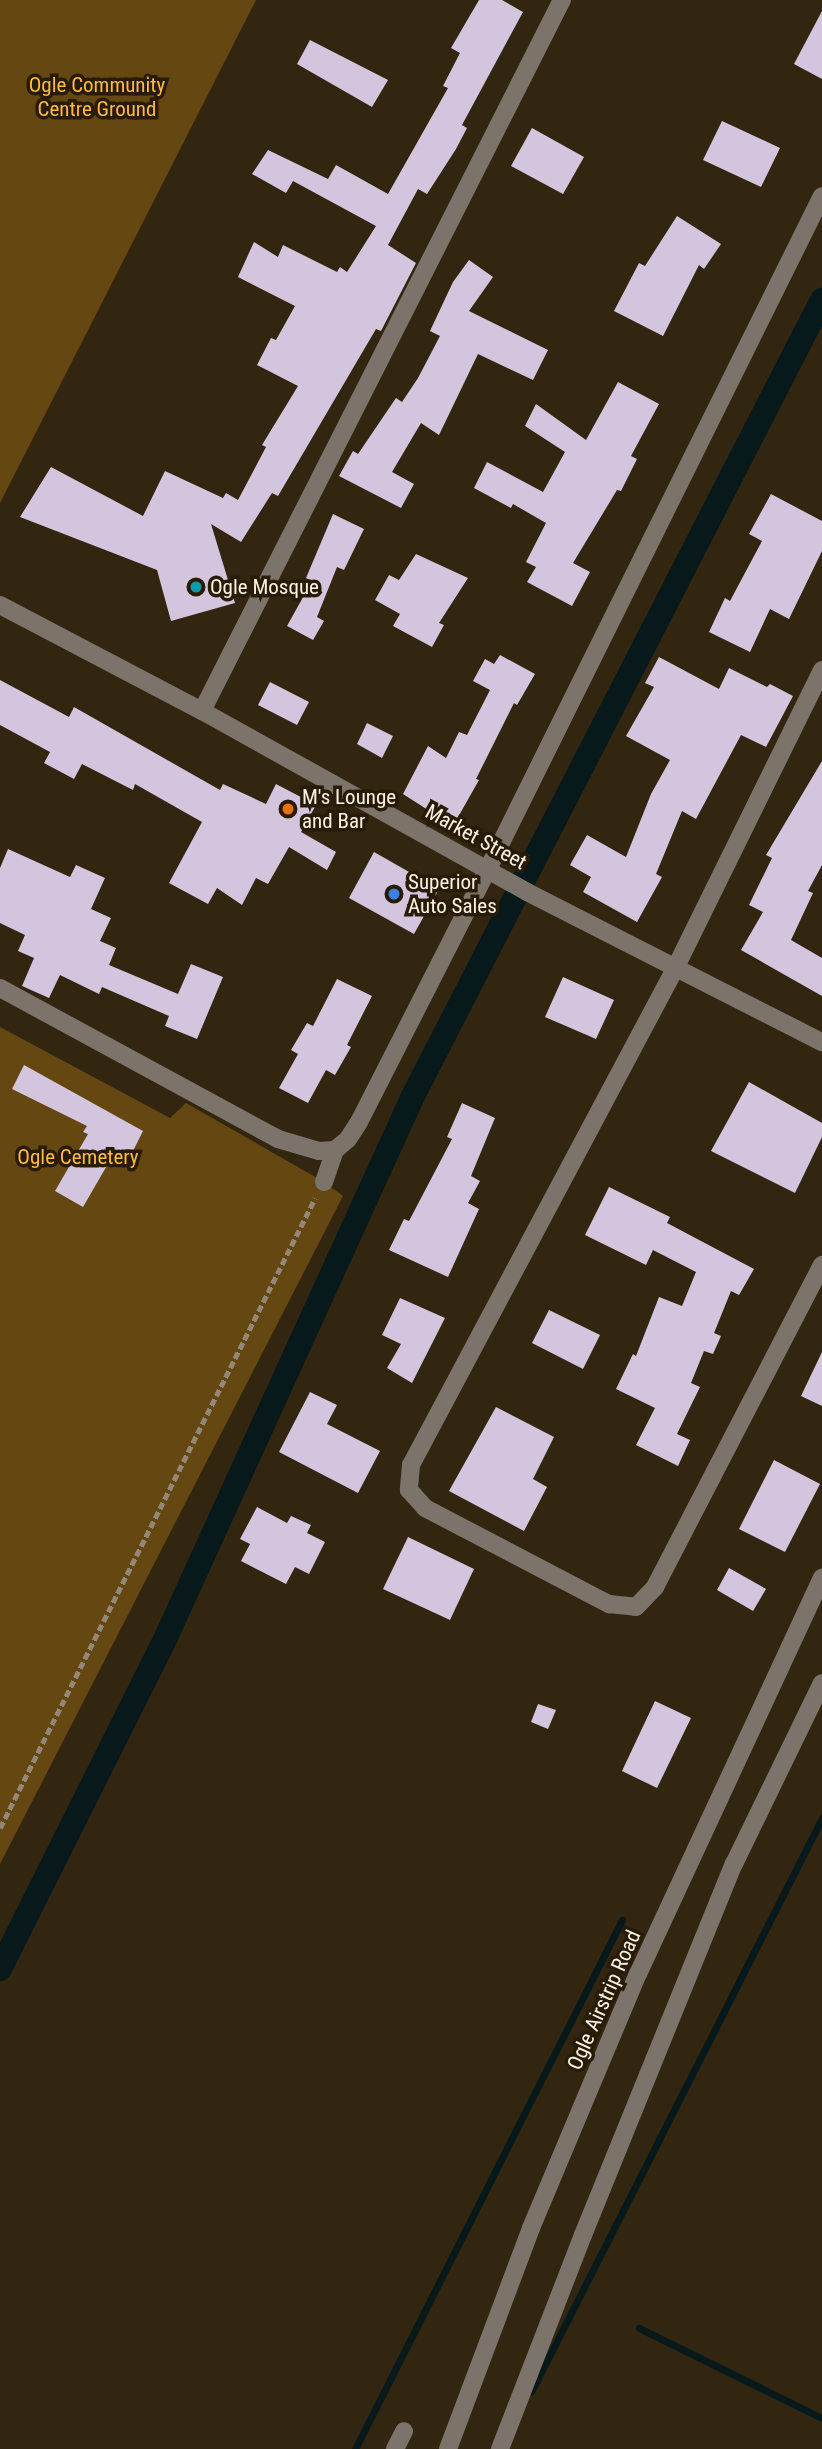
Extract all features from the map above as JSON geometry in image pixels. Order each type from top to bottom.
[{"type":"street","points":[[202,711],[562,0]]},
{"type":"street","points":[[324,1182],[335,1150],[348,1139],[359,1122],[494,873],[822,196]]},
{"type":"street","name":"Market Street","points":[[0,606],[202,711],[527,892],[822,1042]]},
{"type":"street","points":[[822,670],[676,967],[411,1465],[409,1490],[425,1508],[609,1604],[636,1607],[655,1587],[822,1265]]},
{"type":"street","points":[[0,988],[278,1139],[319,1151],[335,1150]]},
{"type":"street","name":"Ogle Airstrip Road","points":[[448,2449],[531,2228],[633,1987],[822,1578]]},
{"type":"street","points":[[500,2449],[583,2235],[734,1864],[822,1683]]},
{"type":"street","points":[[395,2449],[404,2431]]},
{"type":"path","points":[[0,1828],[324,1182]]},
{"type":"green space","name":"Ogle Community Centre Ground","points":[[0,0],[256,0],[0,503]]},
{"type":"green space","name":"Ogle Cemetery","points":[[0,1027],[170,1118],[186,1103],[324,1182],[343,1196],[0,1864]]},
{"type":"building","points":[[479,0],[502,0],[523,12],[462,125],[467,128],[456,149],[427,194],[418,189],[388,245],[416,263],[381,331],[376,329],[278,496],[272,493],[241,542],[211,524],[235,603],[171,621],[157,570],[20,517],[51,467],[143,516],[165,471],[223,498],[226,493],[238,500],[266,447],[262,445],[298,386],[257,365],[271,338],[276,340],[295,306],[238,277],[254,242],[278,257],[283,245],[337,272],[340,267],[347,272],[376,226],[293,181],[286,193],[252,174],[268,150],[328,179],[336,165],[388,194],[448,88],[443,86],[460,53],[451,48]]},
{"type":"building","points":[[822,11],[822,79],[794,64]]},
{"type":"building","points":[[310,40],[388,80],[372,107],[297,64]]},
{"type":"building","points":[[722,121],[780,148],[761,187],[703,160]]},
{"type":"building","points":[[532,128],[584,157],[563,194],[511,166]]},
{"type":"building","points":[[677,216],[721,244],[704,269],[699,265],[663,336],[614,311],[639,263],[645,266]]},
{"type":"building","points":[[469,260],[493,277],[469,311],[548,350],[533,380],[478,354],[439,435],[421,423],[392,472],[414,484],[401,508],[339,476],[353,451],[358,454],[396,398],[402,402],[418,378],[440,336],[430,331],[453,282]]},
{"type":"building","points":[[618,382],[659,404],[631,456],[637,459],[621,491],[617,490],[573,563],[590,572],[572,606],[527,582],[536,567],[526,562],[546,523],[513,504],[511,508],[474,488],[487,462],[543,492],[565,452],[525,426],[536,404],[586,440]]},
{"type":"building","points":[[771,494],[822,521],[822,551],[789,619],[770,609],[750,652],[709,632],[725,598],[730,601],[762,541],[749,534]]},
{"type":"building","points":[[333,514],[364,529],[344,570],[337,567],[317,617],[324,621],[313,640],[287,626],[312,581],[306,578]]},
{"type":"building","points":[[416,554],[468,578],[439,623],[444,625],[432,647],[393,626],[400,614],[375,600],[389,575],[399,580]]},
{"type":"building","points":[[500,655],[535,674],[517,705],[514,703],[476,779],[479,780],[453,826],[403,794],[428,746],[446,758],[459,732],[467,735],[490,690],[473,681],[485,659],[494,664]]},
{"type":"building","points":[[659,657],[719,689],[729,668],[767,687],[770,684],[793,696],[766,747],[741,735],[696,819],[682,811],[656,874],[662,877],[637,922],[583,892],[591,877],[570,865],[587,835],[626,857],[651,794],[670,760],[626,736],[654,687],[645,683]]},
{"type":"building","points":[[0,680],[69,717],[74,707],[220,790],[223,784],[266,804],[276,784],[316,805],[301,832],[336,852],[327,870],[289,847],[268,884],[256,878],[242,905],[217,888],[208,904],[169,883],[202,822],[135,784],[133,790],[82,764],[74,779],[44,763],[50,752],[0,725]]},
{"type":"building","points":[[270,682],[309,702],[297,725],[258,705]]},
{"type":"building","points":[[367,723],[393,736],[382,758],[357,744]]},
{"type":"building","points":[[822,761],[822,865],[808,891],[813,893],[791,940],[822,958],[822,996],[741,950],[763,912],[749,905],[772,858],[766,855]]},
{"type":"building","points":[[8,849],[70,877],[76,865],[105,878],[91,909],[111,918],[100,941],[116,948],[109,965],[178,994],[191,964],[223,977],[197,1039],[165,1026],[169,1016],[102,987],[99,994],[60,975],[49,998],[22,986],[34,958],[18,951],[25,935],[0,923],[0,868]]},
{"type":"building","name":"Superior Auto Sales","points":[[374,852],[439,889],[414,934],[349,898]]},
{"type":"building","points":[[563,977],[614,1000],[596,1039],[545,1017]]},
{"type":"building","points":[[337,979],[372,996],[347,1045],[351,1047],[335,1075],[326,1070],[308,1103],[279,1088],[298,1054],[291,1050],[307,1023],[313,1026]]},
{"type":"building","points":[[24,1065],[143,1131],[130,1157],[116,1150],[83,1207],[55,1191],[88,1134],[83,1132],[87,1126],[12,1089]]},
{"type":"building","points":[[749,1082],[822,1123],[822,1137],[795,1193],[711,1151]]},
{"type":"building","points":[[462,1103],[495,1118],[471,1176],[480,1181],[468,1203],[479,1209],[448,1277],[389,1250],[404,1219],[409,1221],[452,1139],[447,1137]]},
{"type":"building","points":[[609,1187],[670,1217],[667,1223],[754,1269],[739,1295],[731,1291],[714,1333],[721,1336],[713,1354],[704,1351],[691,1383],[700,1387],[677,1434],[690,1440],[678,1466],[636,1445],[655,1408],[616,1389],[633,1354],[636,1356],[659,1297],[682,1306],[696,1272],[653,1250],[646,1265],[585,1235]]},
{"type":"building","points":[[400,1298],[445,1318],[412,1383],[387,1368],[401,1344],[382,1335]]},
{"type":"building","points":[[549,1310],[600,1335],[583,1369],[532,1343]]},
{"type":"building","points":[[822,1352],[822,1406],[801,1396]]},
{"type":"building","points":[[310,1392],[337,1405],[327,1424],[380,1451],[358,1493],[279,1452]]},
{"type":"building","points":[[496,1407],[554,1437],[533,1479],[547,1487],[524,1531],[449,1491]]},
{"type":"building","points":[[774,1460],[820,1484],[785,1552],[739,1529]]},
{"type":"building","points":[[257,1507],[287,1523],[291,1516],[311,1525],[307,1533],[325,1542],[309,1574],[295,1567],[286,1584],[241,1561],[250,1544],[240,1539]]},
{"type":"building","points":[[408,1537],[474,1569],[450,1620],[383,1589]]},
{"type":"building","points":[[729,1568],[766,1589],[753,1611],[717,1590]]},
{"type":"building","points":[[655,1701],[691,1718],[657,1788],[622,1771]]},
{"type":"building","points":[[538,1704],[556,1710],[548,1729],[531,1722]]},
{"type":"waterway","points":[[0,1969],[167,1635],[413,1096],[822,300]]},
{"type":"waterway","points":[[531,2392],[822,1818]]},
{"type":"waterway","points":[[355,2449],[622,1920]]},
{"type":"waterway","points":[[639,2328],[822,2418]]},
{"type":"place","name":"Ogle Mosque","points":[[196,587]]},
{"type":"place","name":"M's Lounge and Bar","points":[[288,809]]},
{"type":"place","name":"Superior Auto Sales","points":[[394,894]]}]
